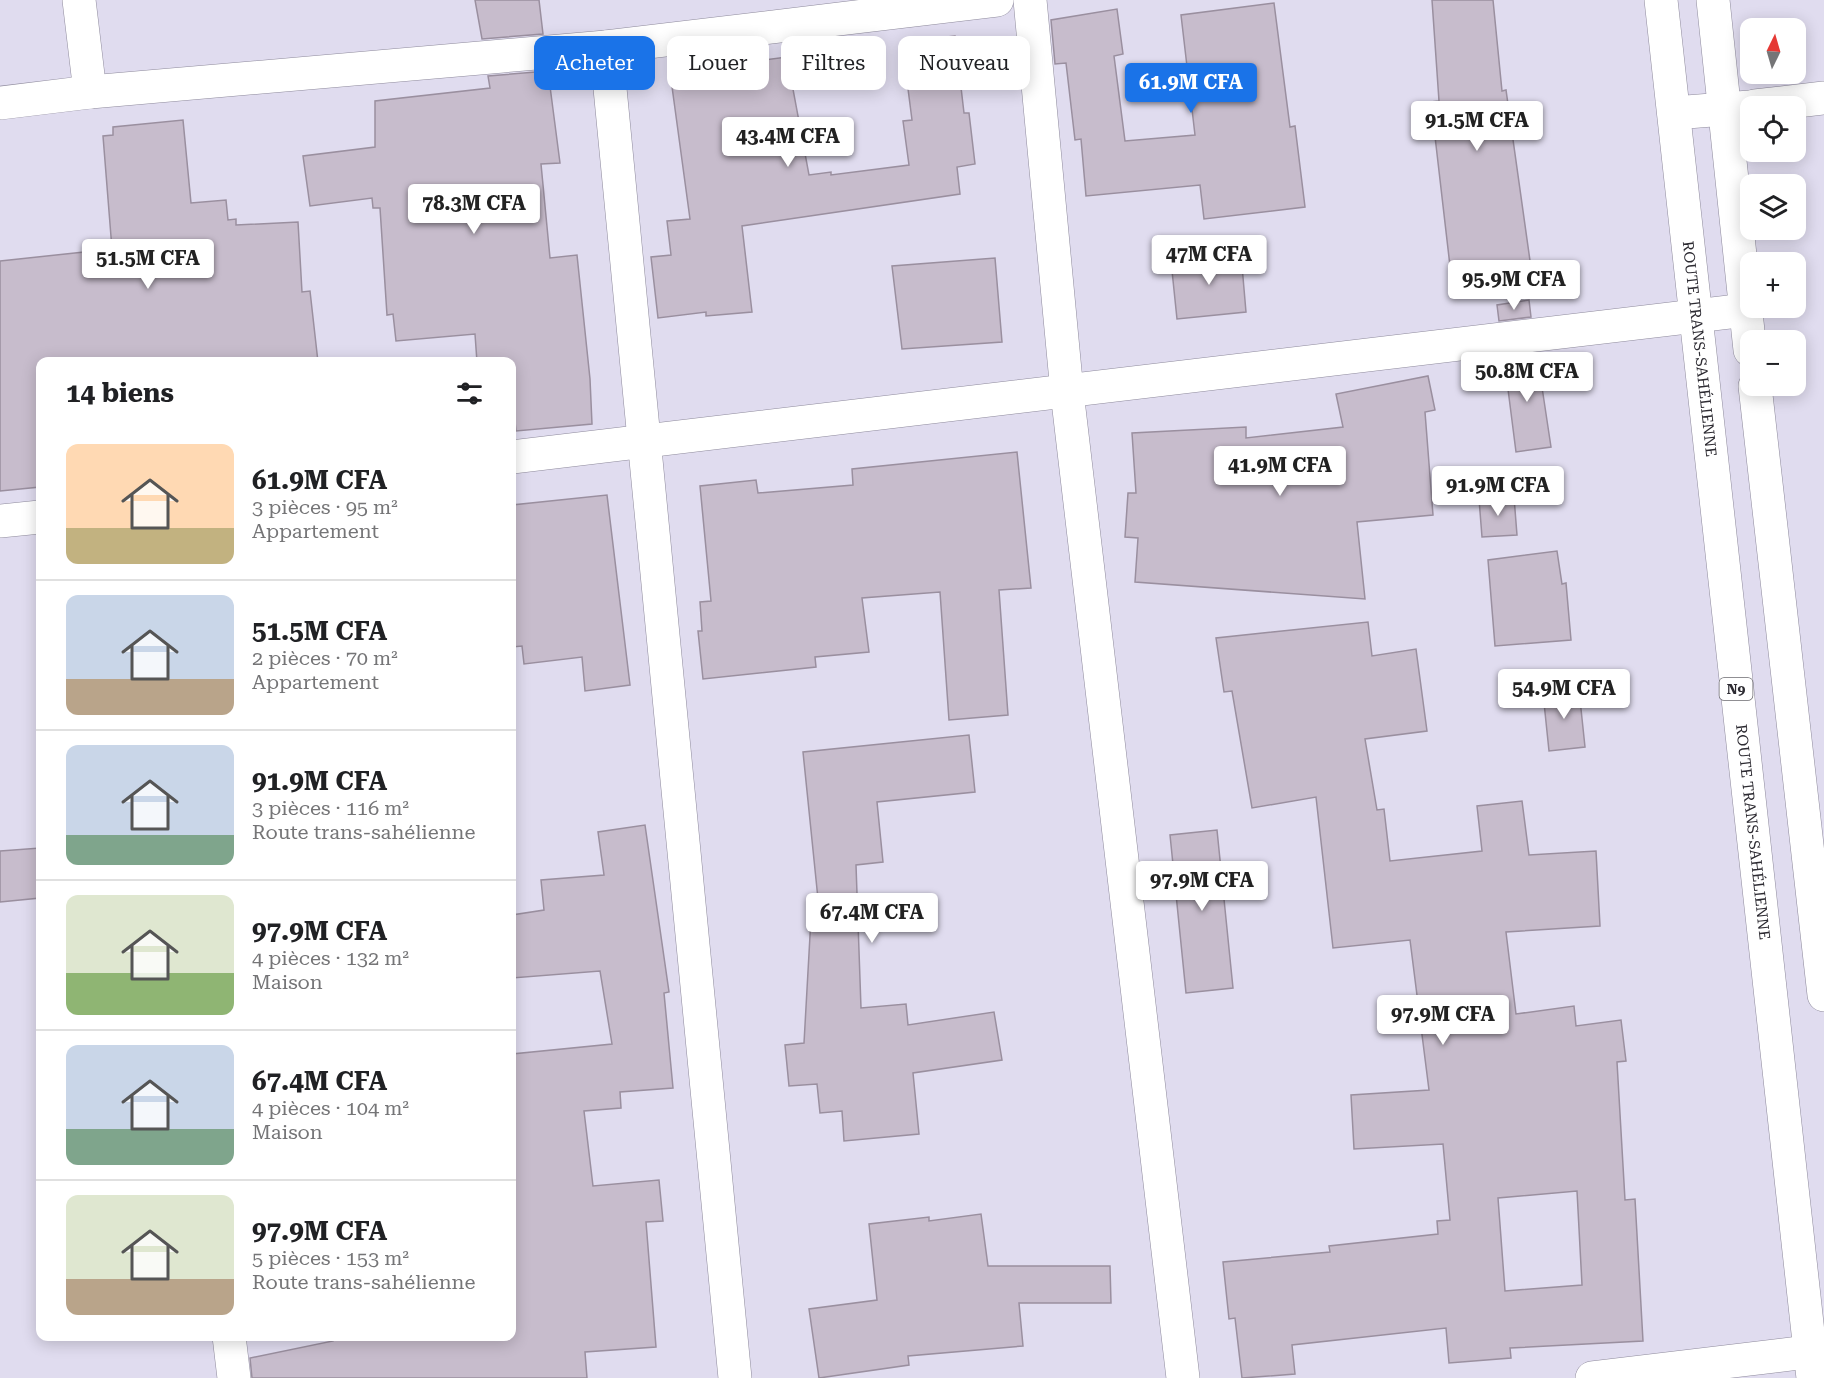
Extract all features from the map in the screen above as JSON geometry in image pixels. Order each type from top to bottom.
[{"type":"main road","points":[[79,0],[90,92]]},
{"type":"main road","points":[[655,41],[997,0]]},
{"type":"main road","points":[[1030,0],[1067,392],[1183,1378]]},
{"type":"main road","name":"ROUTE TRANS-SAHÉLIENNE","points":[[1661,0],[1695,317],[1816,1360]]},
{"type":"main road","points":[[1713,0],[1741,96]]},
{"type":"main road","points":[[0,103],[90,92],[534,53]]},
{"type":"main road","points":[[610,90],[735,1378]]},
{"type":"main road","points":[[1806,100],[1824,98]]},
{"type":"main road","points":[[1674,113],[1740,108]]},
{"type":"main road","points":[[1745,162],[1745,252]]},
{"type":"main road","points":[[516,456],[1740,311]]},
{"type":"main road","points":[[1756,396],[1824,995]]},
{"type":"main road","points":[[0,521],[36,517]]},
{"type":"main road","points":[[230,1341],[234,1378]]},
{"type":"main road","points":[[1592,1378],[1816,1360]]},
{"type":"building","points":[[475,0],[539,0],[543,34],[482,39]]},
{"type":"building","points":[[1432,0],[1493,0],[1502,91],[1506,90],[1533,282],[1453,292],[1431,102],[1439,101]]},
{"type":"building","points":[[1274,3],[1290,127],[1295,126],[1305,207],[1204,219],[1200,185],[1086,196],[1081,139],[1075,140],[1066,63],[1055,64],[1051,20],[1117,9],[1123,54],[1114,56],[1125,141],[1195,135],[1181,15]]},
{"type":"building","points":[[781,58],[781,90],[793,90],[809,175],[831,172],[831,175],[909,165],[903,121],[912,120],[908,90],[961,90],[964,113],[969,113],[975,164],[957,167],[960,194],[742,226],[752,312],[706,316],[706,312],[658,318],[651,257],[671,255],[667,221],[690,219],[672,90],[769,90],[769,59]]},
{"type":"building","points":[[534,72],[534,90],[550,90],[560,163],[541,164],[550,258],[577,255],[590,379],[592,424],[516,431],[516,357],[477,357],[475,334],[396,341],[393,314],[387,315],[380,208],[373,208],[372,198],[310,206],[303,156],[375,147],[375,101],[490,88],[488,76]]},
{"type":"building","points":[[183,120],[191,203],[226,200],[228,220],[236,219],[236,225],[298,222],[302,292],[310,291],[317,357],[36,357],[36,487],[0,491],[0,261],[112,249],[103,136],[113,135],[113,127]]},
{"type":"building","points":[[1241,254],[1246,312],[1177,319],[1171,261]]},
{"type":"building","points":[[995,258],[1002,342],[902,349],[892,266]]},
{"type":"building","points":[[1529,300],[1531,317],[1499,321],[1497,305]]},
{"type":"building","points":[[1537,354],[1551,447],[1516,452],[1504,358]]},
{"type":"building","points":[[1428,376],[1435,410],[1425,412],[1433,515],[1357,522],[1365,599],[1135,582],[1138,538],[1125,537],[1128,493],[1136,493],[1132,433],[1246,427],[1246,438],[1343,427],[1336,394]]},
{"type":"building","points":[[1017,452],[1031,588],[999,590],[1008,715],[949,720],[940,592],[862,598],[869,652],[815,657],[816,667],[703,679],[698,631],[702,631],[700,602],[711,601],[700,486],[756,480],[758,493],[853,485],[852,469]]},
{"type":"building","points":[[607,495],[630,685],[585,691],[582,657],[524,664],[522,646],[516,647],[516,505]]},
{"type":"building","points":[[1514,497],[1517,535],[1482,537],[1479,499]]},
{"type":"building","points":[[1557,551],[1562,584],[1566,583],[1571,640],[1495,646],[1488,560]]},
{"type":"building","points":[[1368,622],[1372,656],[1416,649],[1427,731],[1365,739],[1377,810],[1384,809],[1390,861],[1482,851],[1477,806],[1522,801],[1529,855],[1596,851],[1600,926],[1506,932],[1516,1014],[1574,1006],[1576,1026],[1621,1020],[1626,1061],[1617,1062],[1625,1200],[1635,1199],[1643,1341],[1510,1348],[1511,1358],[1449,1363],[1446,1328],[1292,1345],[1295,1374],[1242,1378],[1235,1318],[1229,1319],[1223,1262],[1330,1252],[1329,1246],[1438,1234],[1437,1221],[1450,1220],[1443,1144],[1354,1149],[1351,1095],[1429,1090],[1410,940],[1333,948],[1316,797],[1252,808],[1232,691],[1224,692],[1216,638]],"holes":[[[1577,1191],[1582,1285],[1505,1291],[1498,1198]]]},
{"type":"building","points":[[1579,690],[1585,747],[1549,751],[1543,693]]},
{"type":"building","points":[[969,735],[975,792],[877,802],[883,862],[856,865],[861,1008],[906,1004],[908,1025],[994,1012],[1002,1060],[913,1073],[919,1134],[844,1141],[842,1111],[820,1113],[817,1084],[789,1086],[785,1045],[804,1043],[812,900],[818,899],[803,752]]},
{"type":"building","points":[[645,825],[669,992],[664,993],[673,1088],[620,1092],[621,1108],[584,1111],[593,1186],[659,1180],[663,1221],[646,1222],[656,1347],[585,1352],[587,1378],[252,1378],[250,1358],[333,1341],[516,1341],[516,1054],[612,1044],[600,971],[516,978],[516,914],[544,910],[541,880],[604,875],[598,832]]},
{"type":"building","points":[[1217,830],[1233,988],[1186,993],[1170,835]]},
{"type":"building","points":[[36,848],[36,898],[0,902],[0,851]]},
{"type":"building","points":[[981,1214],[988,1266],[1110,1266],[1111,1303],[1019,1303],[1023,1346],[908,1356],[909,1365],[819,1378],[809,1309],[877,1300],[869,1224],[929,1217],[929,1221]]}]
